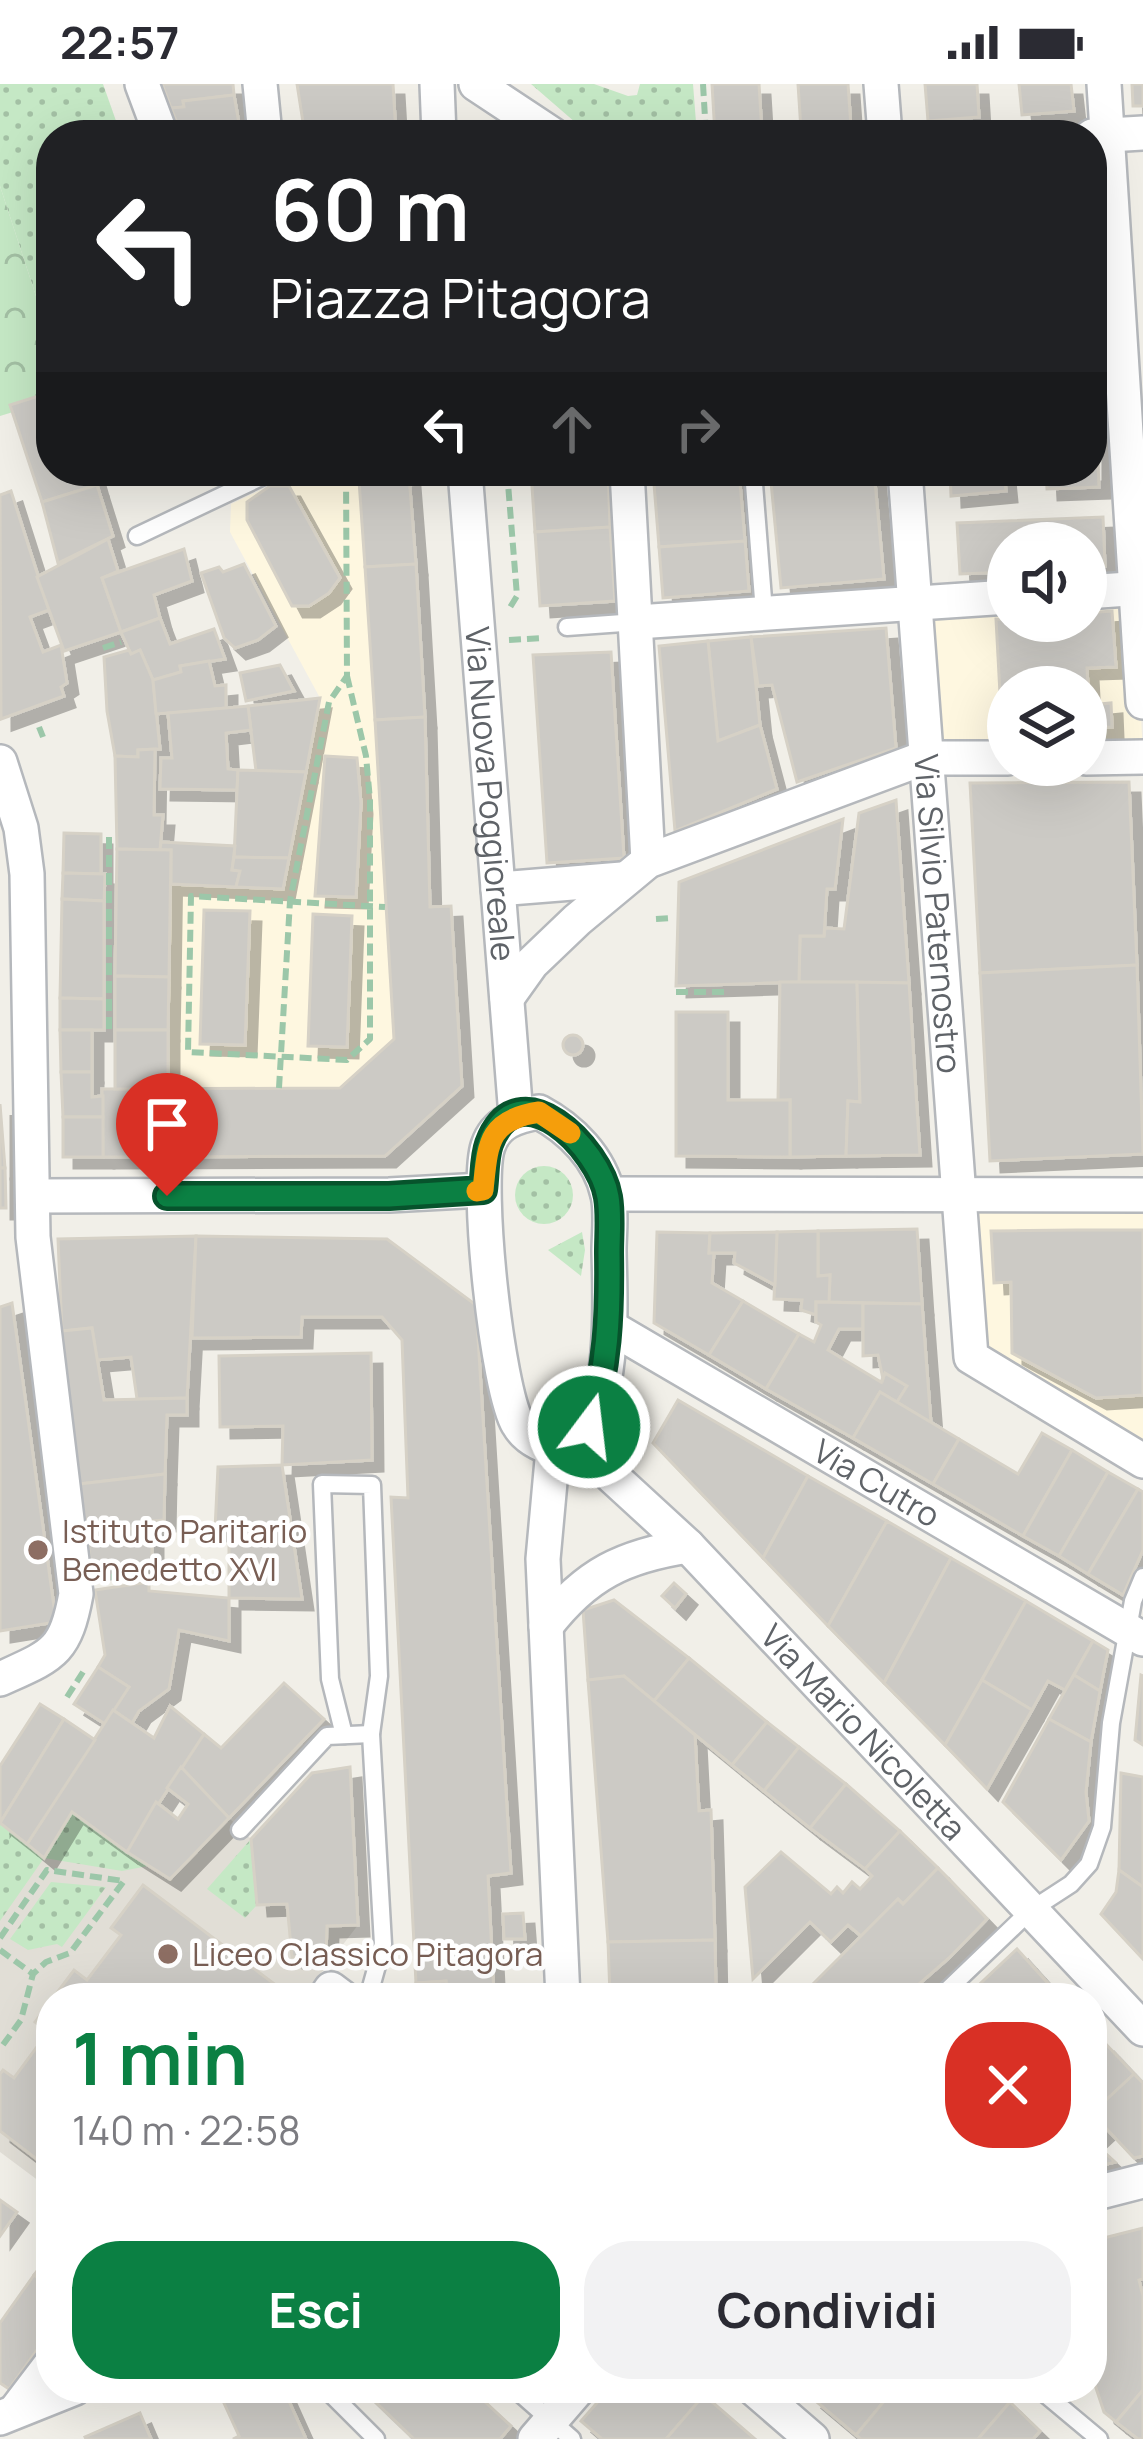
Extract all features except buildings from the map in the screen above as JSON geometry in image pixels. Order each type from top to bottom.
[{"type":"street","points":[[142,84],[155,120]]},
{"type":"street","points":[[260,84],[264,120]]},
{"type":"street","points":[[436,84],[438,120]]},
{"type":"street","points":[[476,84],[531,120]]},
{"type":"street","points":[[881,84],[884,120]]},
{"type":"street","points":[[1101,120],[1103,84]]},
{"type":"street","points":[[1107,136],[1143,133]]},
{"type":"street","points":[[1107,223],[1139,588],[1143,702]]},
{"type":"street","name":"Via Nuova Poggioreale","points":[[466,486],[516,1116]]},
{"type":"street","points":[[507,998],[532,963],[635,870],[637,622],[628,486]]},
{"type":"street","name":"Via Silvio Paternostro","points":[[906,486],[971,1357],[1143,1461]]},
{"type":"street","points":[[1107,590],[1139,588]]},
{"type":"street","points":[[637,622],[987,598]]},
{"type":"street","points":[[1107,758],[1143,757]]},
{"type":"street","points":[[498,889],[635,870],[924,758],[987,758]]},
{"type":"street","points":[[0,762],[21,828],[27,874],[36,1266],[76,1594],[69,1630],[60,1645],[41,1660],[0,1679]]},
{"type":"street","points":[[516,1116],[539,1112],[557,1122],[584,1146],[608,1194],[610,1327],[602,1386],[589,1427],[566,1447],[543,1558],[562,1983]]},
{"type":"street","name":"Via Mario Nicoletta","points":[[516,1116],[499,1127],[488,1147],[483,1190],[503,1376],[517,1424],[532,1439],[566,1447],[688,1546],[1100,1983]]},
{"type":"street","points":[[33,1196],[389,1196],[483,1190]]},
{"type":"street","points":[[608,1194],[1143,1195]]},
{"type":"street","name":"Via Cutro","points":[[610,1327],[1136,1635]]},
{"type":"street","points":[[546,1626],[571,1593],[592,1578],[649,1552],[688,1546]]},
{"type":"street","name":"Via Mario Nicoletta","points":[[1107,1991],[1143,2029]]},
{"type":"street","points":[[1107,2190],[1143,2181]]},
{"type":"street","points":[[7,2415],[36,2381]]},
{"type":"street","points":[[7,2415],[37,2403]]},
{"type":"street","points":[[552,2433],[570,2403]]},
{"type":"street","points":[[770,2403],[812,2439]]},
{"type":"lane","points":[[137,536],[242,486]]},
{"type":"lane","points":[[754,486],[764,612]]},
{"type":"lane","points":[[567,627],[637,622]]},
{"type":"lane","points":[[344,1735],[330,1679],[322,1484],[373,1485],[380,1676],[371,1734],[382,1944],[372,1983]]},
{"type":"lane","points":[[955,1983],[1031,1910],[1082,1874],[1094,1855],[1102,1827],[1111,1723],[1136,1635],[1133,1601],[1143,1577]]},
{"type":"lane","points":[[240,1830],[327,1736],[371,1734]]},
{"type":"lane","points":[[341,2403],[376,2439]]},
{"type":"lane","points":[[527,2403],[552,2433]]},
{"type":"lane","points":[[1056,2403],[1099,2439]]},
{"type":"path","points":[[703,84],[705,120]]},
{"type":"path","points":[[346,486],[347,676],[366,756],[370,800],[367,906],[370,1039],[347,1060],[188,1052],[191,896],[290,902],[367,906],[385,907]]},
{"type":"path","points":[[508,486],[517,596],[509,607]]},
{"type":"path","points":[[103,648],[121,642]]},
{"type":"path","points":[[279,1088],[290,902],[329,701],[347,676]]},
{"type":"path","points":[[39,727],[43,737]]},
{"type":"path","points":[[109,1030],[110,833]]},
{"type":"path","points":[[656,920],[670,919]]},
{"type":"path","points":[[676,992],[726,992]]},
{"type":"path","points":[[111,1576],[135,1574]]},
{"type":"path","points":[[67,1697],[83,1672]]},
{"type":"path","points":[[0,1939],[47,1870],[124,1881],[70,1953],[46,1962],[33,1974],[21,2020],[0,2049]]},
{"type":"path","points":[[0,1950],[33,1974]]},
{"type":"shaded area","points":[[270,486],[359,486],[394,1039],[340,1088],[169,1089],[171,884],[283,889],[320,698],[230,532],[231,504]]},
{"type":"shaded area","points":[[1135,588],[1143,757],[1107,758],[1107,666],[987,666],[987,758],[924,758],[913,603],[987,598],[987,642],[1107,642],[1107,590]]},
{"type":"shaded area","points":[[959,1195],[1143,1195],[1143,1461],[971,1357]]},
{"type":"shaded area","name":"Liceo Classico Pitagora","points":[[350,1767],[358,1925],[314,1983],[36,1983],[36,2179],[0,2152],[0,1823],[44,1857],[72,1812],[170,1879],[229,1818],[251,1839],[312,1773]]},
{"type":"green space","points":[[0,84],[103,84],[116,120],[36,120],[36,296],[0,186]]},
{"type":"green space","points":[[531,84],[594,84],[628,96],[637,95],[640,84],[693,84],[696,120],[573,120]]},
{"type":"green space","points":[[0,186],[36,296],[36,396],[11,404],[13,412],[0,416]]},
{"type":"green space","points":[[544,1166],[565,1174],[573,1195],[565,1216],[544,1224],[523,1216],[515,1195],[523,1174]]},
{"type":"green space","points":[[582,1232],[585,1250],[581,1276],[548,1250]]},
{"type":"green space","points":[[72,1812],[148,1866],[122,1871],[44,1858],[0,1921],[0,1823],[44,1857]]},
{"type":"green space","points":[[251,1839],[257,1905],[245,1918],[207,1889]]},
{"type":"green space","points":[[51,1882],[106,1887],[62,1947],[28,1950],[10,1939]]},
{"type":"slow traffic","points":[[477,1191],[483,1190],[488,1147],[499,1127],[516,1116],[539,1112],[570,1133]]},
{"type":"place","name":"Istituto Paritario Benedetto XVI","points":[[38,1550]]},
{"type":"place","name":"Liceo Classico Pitagora","points":[[168,1954]]},
{"type":"route","points":[[167,1196],[389,1196],[483,1190],[488,1147],[499,1127],[516,1116],[539,1112],[584,1146],[608,1194],[610,1327],[602,1386],[589,1427]]}]
